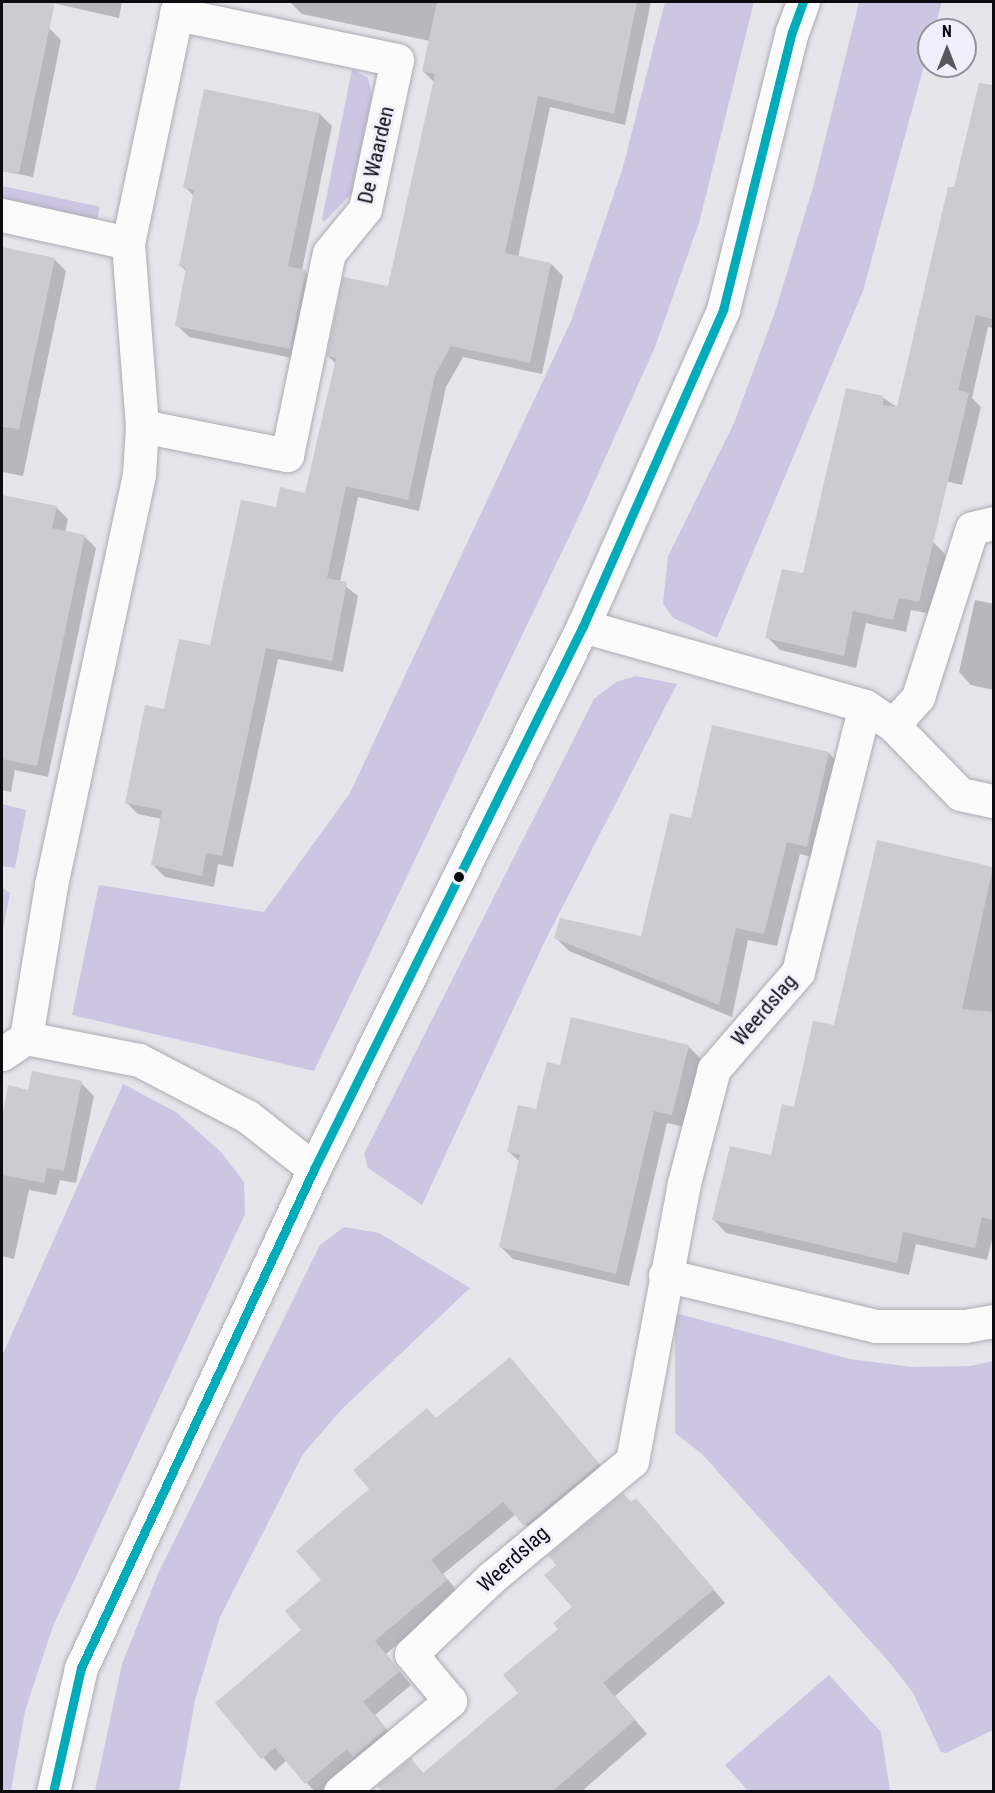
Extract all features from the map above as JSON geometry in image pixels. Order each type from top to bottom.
[{"type":"street","points":[[53,1791],[81,1668],[314,1169],[583,627],[723,310],[792,32],[803,2]]},
{"type":"street","name":"De Waarden","points":[[142,426],[287,455],[329,253],[365,209],[397,60],[178,8],[128,243],[142,426],[139,475],[14,1046],[139,1060],[248,1117],[314,1169]]},
{"type":"street","points":[[2,215],[128,243]]},
{"type":"street","points":[[893,724],[918,697],[972,528],[993,523]]},
{"type":"street","points":[[583,627],[865,706],[893,724],[960,794],[993,801]]},
{"type":"street","name":"Weerdslag","points":[[340,1791],[450,1701],[411,1654],[568,1510],[632,1461],[665,1275],[714,1069],[798,972],[865,706]]},
{"type":"street","points":[[665,1275],[876,1326],[965,1326],[993,1321]]},
{"type":"shaded area","points":[[665,2],[754,2],[699,223],[655,347],[580,514],[314,1071],[72,1015],[99,885],[264,912],[350,793],[571,321],[623,167]]},
{"type":"shaded area","points":[[859,2],[942,2],[937,18],[917,18],[917,78],[921,78],[863,291],[717,638],[673,618],[663,604],[668,556],[734,423],[775,312],[814,184]]},
{"type":"shaded area","points":[[352,69],[368,78],[372,96],[352,193],[324,222],[322,219]]},
{"type":"shaded area","points":[[2,186],[100,207],[97,220],[2,200]]},
{"type":"shaded area","points":[[636,676],[677,684],[545,941],[422,1205],[368,1168],[364,1154],[594,699],[616,682]]},
{"type":"shaded area","points":[[2,804],[26,810],[15,868],[2,866]]},
{"type":"shaded area","points":[[2,887],[10,893],[2,935]]},
{"type":"shaded area","points":[[123,1084],[176,1112],[221,1152],[244,1182],[245,1214],[53,1626],[25,1711],[11,1791],[2,1791],[2,1356]]},
{"type":"shaded area","points":[[344,1227],[379,1233],[470,1288],[342,1409],[303,1454],[220,1617],[195,1700],[179,1791],[95,1791],[122,1664],[158,1574],[320,1245]]},
{"type":"shaded area","points":[[675,1313],[850,1359],[912,1367],[970,1366],[993,1361],[993,1730],[946,1753],[941,1752],[913,1693],[890,1663],[702,1454],[675,1433]]},
{"type":"shaded area","points":[[829,1675],[881,1732],[890,1791],[748,1791],[725,1765]]},
{"type":"building","points":[[2,2],[55,2],[19,173],[2,171]]},
{"type":"building","points":[[437,2],[637,2],[614,114],[538,96],[505,253],[551,263],[530,363],[451,346],[435,375],[408,500],[346,486],[327,578],[347,582],[332,661],[266,648],[222,856],[206,853],[202,876],[151,865],[162,810],[125,803],[145,705],[164,709],[179,639],[210,645],[241,500],[276,507],[280,487],[305,493],[336,358],[327,356],[343,277],[388,286],[435,74],[422,71]]},
{"type":"building","points":[[979,83],[993,85],[993,319],[976,315],[958,390],[969,393],[919,602],[899,598],[893,620],[853,611],[844,656],[765,638],[782,569],[803,573],[846,388],[883,396],[883,405],[897,407],[948,187],[954,187]]},
{"type":"building","points":[[204,89],[320,113],[288,266],[306,270],[290,349],[175,326],[186,268],[179,266],[194,190],[183,188]]},
{"type":"building","points":[[2,247],[55,258],[19,429],[2,427]]},
{"type":"building","points":[[2,495],[57,506],[52,528],[85,535],[37,766],[2,759]]},
{"type":"building","points":[[712,725],[829,752],[807,847],[787,842],[764,934],[736,928],[719,1005],[554,938],[560,918],[641,936],[670,813],[691,818]]},
{"type":"building","points":[[877,840],[993,867],[962,1009],[993,1012],[993,1220],[982,1217],[975,1248],[903,1232],[897,1263],[712,1220],[730,1146],[771,1155],[782,1104],[794,1107],[813,1021],[834,1025]]},
{"type":"building","points":[[571,1017],[689,1045],[672,1115],[654,1111],[616,1274],[499,1247],[520,1155],[507,1152],[518,1105],[536,1109],[547,1062],[560,1065]]},
{"type":"building","points":[[32,1071],[82,1081],[64,1171],[47,1168],[44,1183],[2,1175],[2,1118],[8,1085],[28,1090]]},
{"type":"building","points":[[510,1357],[599,1464],[524,1526],[503,1502],[431,1560],[447,1580],[375,1641],[400,1671],[363,1702],[386,1729],[353,1757],[347,1749],[305,1784],[275,1748],[261,1759],[215,1703],[301,1630],[285,1611],[321,1580],[296,1551],[369,1489],[353,1470],[427,1408],[436,1418]]},
{"type":"building","points":[[623,1493],[631,1502],[636,1498],[714,1589],[603,1683],[635,1720],[553,1791],[382,1791],[377,1786],[411,1758],[423,1773],[518,1693],[503,1675],[558,1629],[553,1623],[572,1607],[544,1575],[556,1565],[548,1555]]},
{"type":"transit line","points":[[53,1792],[81,1668],[314,1169],[583,626],[723,310],[792,32],[803,2]]}]
